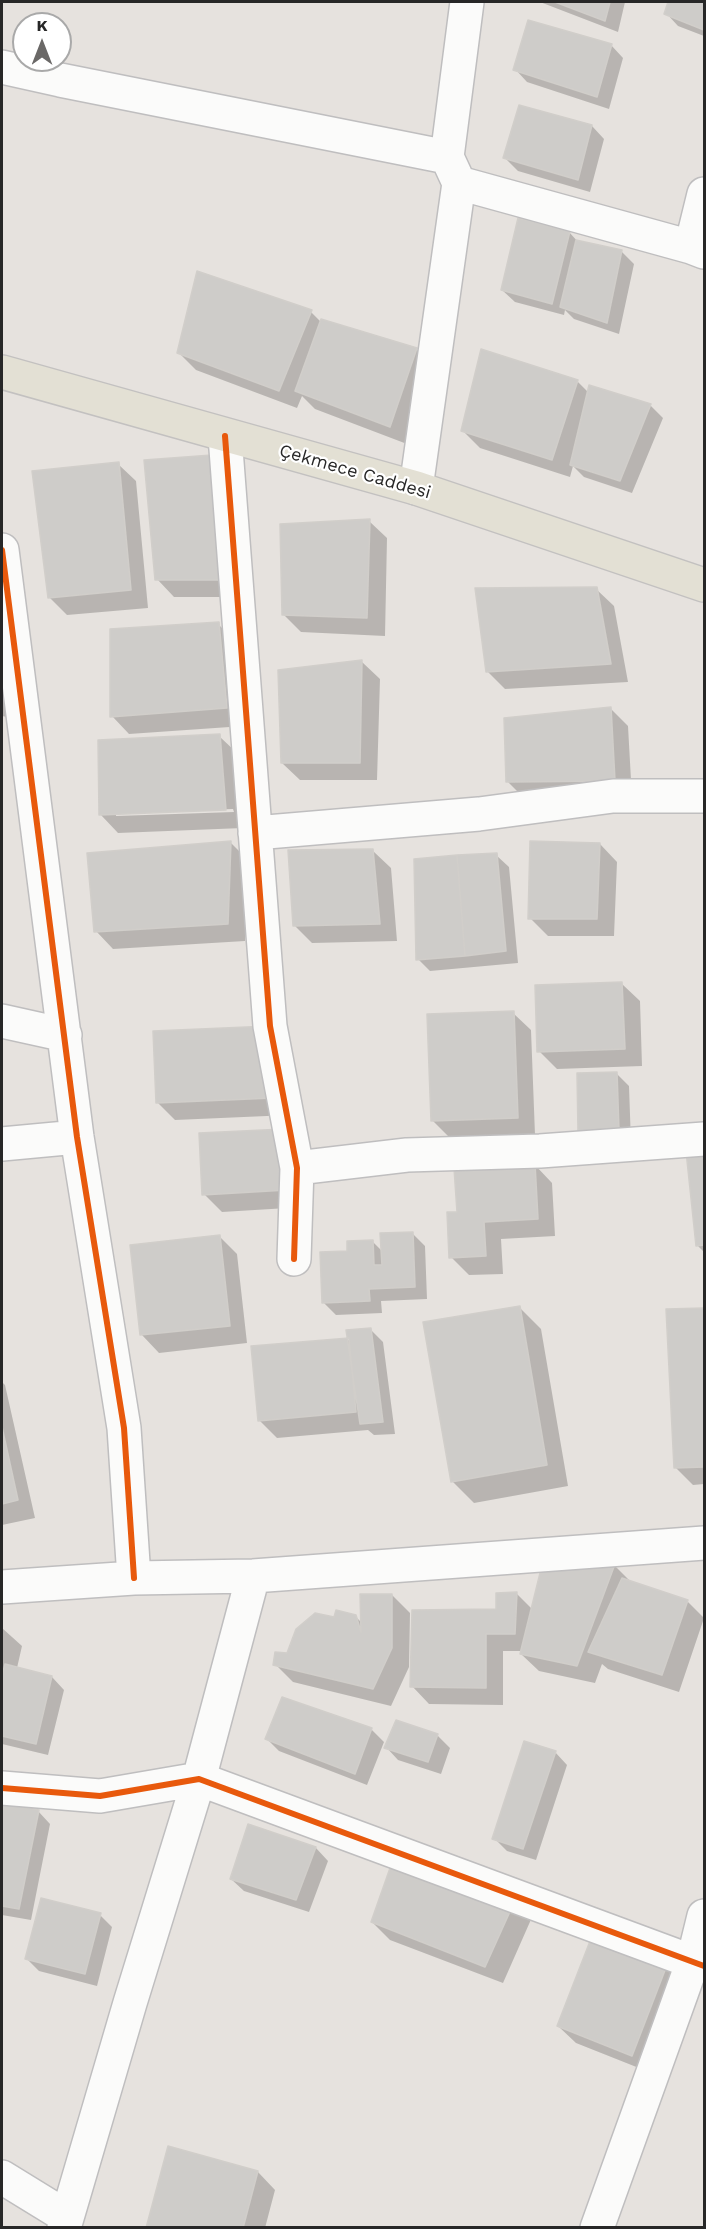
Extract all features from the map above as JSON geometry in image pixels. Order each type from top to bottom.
[{"type":"main road","name":"Çekmece Caddesi","points":[[2,372],[416,488],[705,585]]},
{"type":"street","points":[[416,488],[453,170],[467,2]]},
{"type":"street","points":[[2,67],[453,170],[698,249],[705,194]]},
{"type":"street","points":[[225,436],[270,1026],[297,1168],[294,1259]]},
{"type":"street","points":[[2,550],[14,726],[65,1035],[77,1137],[124,1428],[134,1578]]},
{"type":"street","points":[[255,833],[479,814],[613,796],[705,796]]},
{"type":"street","points":[[2,1021],[65,1035]]},
{"type":"street","points":[[2,1144],[77,1137]]},
{"type":"street","points":[[297,1168],[406,1155],[540,1151],[705,1139]]},
{"type":"street","points":[[2,1587],[134,1578],[253,1576],[705,1543]]},
{"type":"street","points":[[2,2177],[65,2222],[199,1779],[253,1576]]},
{"type":"street","points":[[2,1788],[100,1796],[199,1779],[699,1964]]},
{"type":"street","points":[[597,2228],[699,1964],[705,1916]]},
{"type":"building","points":[[555,2],[610,2],[605,21]]},
{"type":"building","points":[[668,2],[704,2],[704,30],[664,14]]},
{"type":"building","points":[[528,20],[612,44],[597,97],[513,70]]},
{"type":"building","points":[[519,105],[592,125],[578,180],[503,158]]},
{"type":"building","points":[[518,218],[570,231],[552,304],[501,290]]},
{"type":"building","points":[[576,240],[622,250],[607,323],[560,307]]},
{"type":"building","points":[[197,271],[312,310],[279,391],[177,353]]},
{"type":"building","points":[[321,319],[417,348],[390,427],[295,391]]},
{"type":"building","points":[[481,349],[578,380],[552,460],[461,431]]},
{"type":"building","points":[[589,385],[651,404],[620,481],[570,465]]},
{"type":"building","points":[[212,455],[226,580],[155,580],[144,460]]},
{"type":"building","points":[[119,462],[131,590],[48,598],[32,471]]},
{"type":"building","points":[[370,519],[367,618],[282,615],[280,524]]},
{"type":"building","points":[[597,587],[611,664],[486,672],[475,588]]},
{"type":"building","points":[[219,622],[227,708],[110,717],[110,629]]},
{"type":"building","points":[[362,660],[360,763],[281,763],[278,670]]},
{"type":"building","points":[[611,707],[615,781],[506,782],[504,718]]},
{"type":"building","points":[[220,734],[226,810],[99,815],[98,740]]},
{"type":"building","points":[[231,841],[228,924],[94,932],[87,853]]},
{"type":"building","points":[[530,841],[600,843],[597,919],[528,919]]},
{"type":"building","points":[[373,849],[380,924],[293,926],[288,850]]},
{"type":"building","points":[[497,853],[506,951],[465,956],[457,855]]},
{"type":"building","points":[[457,855],[465,956],[416,960],[414,859]]},
{"type":"building","points":[[622,982],[625,1049],[537,1052],[535,985]]},
{"type":"building","points":[[514,1011],[518,1118],[431,1121],[427,1014]]},
{"type":"building","points":[[270,1026],[273,1098],[156,1103],[153,1031]]},
{"type":"building","points":[[617,1072],[619,1131],[578,1132],[577,1073]]},
{"type":"building","points":[[284,1129],[287,1190],[202,1195],[199,1133]]},
{"type":"building","points":[[704,1149],[704,1245],[696,1246],[686,1151]]},
{"type":"building","points":[[535,1164],[538,1219],[484,1222],[486,1256],[449,1258],[447,1212],[457,1212],[454,1168]]},
{"type":"building","points":[[413,1232],[415,1287],[369,1289],[370,1301],[322,1303],[320,1252],[347,1251],[347,1241],[373,1240],[374,1265],[382,1265],[380,1233]]},
{"type":"building","points":[[220,1235],[230,1326],[140,1335],[130,1245]]},
{"type":"building","points":[[520,1306],[547,1465],[451,1482],[423,1322]]},
{"type":"building","points":[[704,1308],[704,1467],[674,1468],[666,1309]]},
{"type":"building","points":[[371,1328],[383,1422],[360,1424],[346,1330]]},
{"type":"building","points":[[349,1338],[356,1412],[258,1421],[251,1346]]},
{"type":"building","points":[[2,1427],[18,1500],[2,1504]]},
{"type":"building","points":[[615,1564],[577,1666],[520,1654],[542,1565]]},
{"type":"building","points":[[622,1578],[688,1600],[662,1675],[588,1652]]},
{"type":"building","points":[[517,1592],[515,1634],[486,1634],[486,1688],[410,1687],[412,1610],[496,1609],[496,1593]]},
{"type":"building","points":[[360,1594],[392,1594],[392,1648],[373,1689],[273,1665],[275,1652],[287,1653],[296,1629],[315,1613],[334,1617],[336,1610],[356,1615],[361,1632]]},
{"type":"building","points":[[5,1664],[52,1676],[36,1744],[2,1736],[2,1676]]},
{"type":"building","points":[[282,1697],[372,1728],[355,1774],[265,1739]]},
{"type":"building","points":[[396,1720],[438,1734],[428,1762],[384,1748]]},
{"type":"building","points":[[524,1741],[556,1751],[523,1849],[492,1839]]},
{"type":"building","points":[[2,1803],[39,1810],[19,1909],[2,1906]]},
{"type":"building","points":[[248,1824],[316,1847],[296,1900],[230,1879]]},
{"type":"building","points":[[396,1851],[517,1896],[485,1967],[371,1922]]},
{"type":"building","points":[[41,1898],[101,1913],[85,1974],[25,1959]]},
{"type":"building","points":[[592,1936],[667,1965],[632,2056],[557,2026]]},
{"type":"building","points":[[168,2146],[258,2171],[243,2228],[146,2228]]},
{"type":"cycle path","points":[[225,436],[270,1026],[297,1168],[294,1259]]},
{"type":"cycle path","points":[[2,550],[77,1137],[124,1428],[134,1578]]},
{"type":"cycle path","points":[[2,1788],[100,1796],[199,1779],[704,1966]]}]
